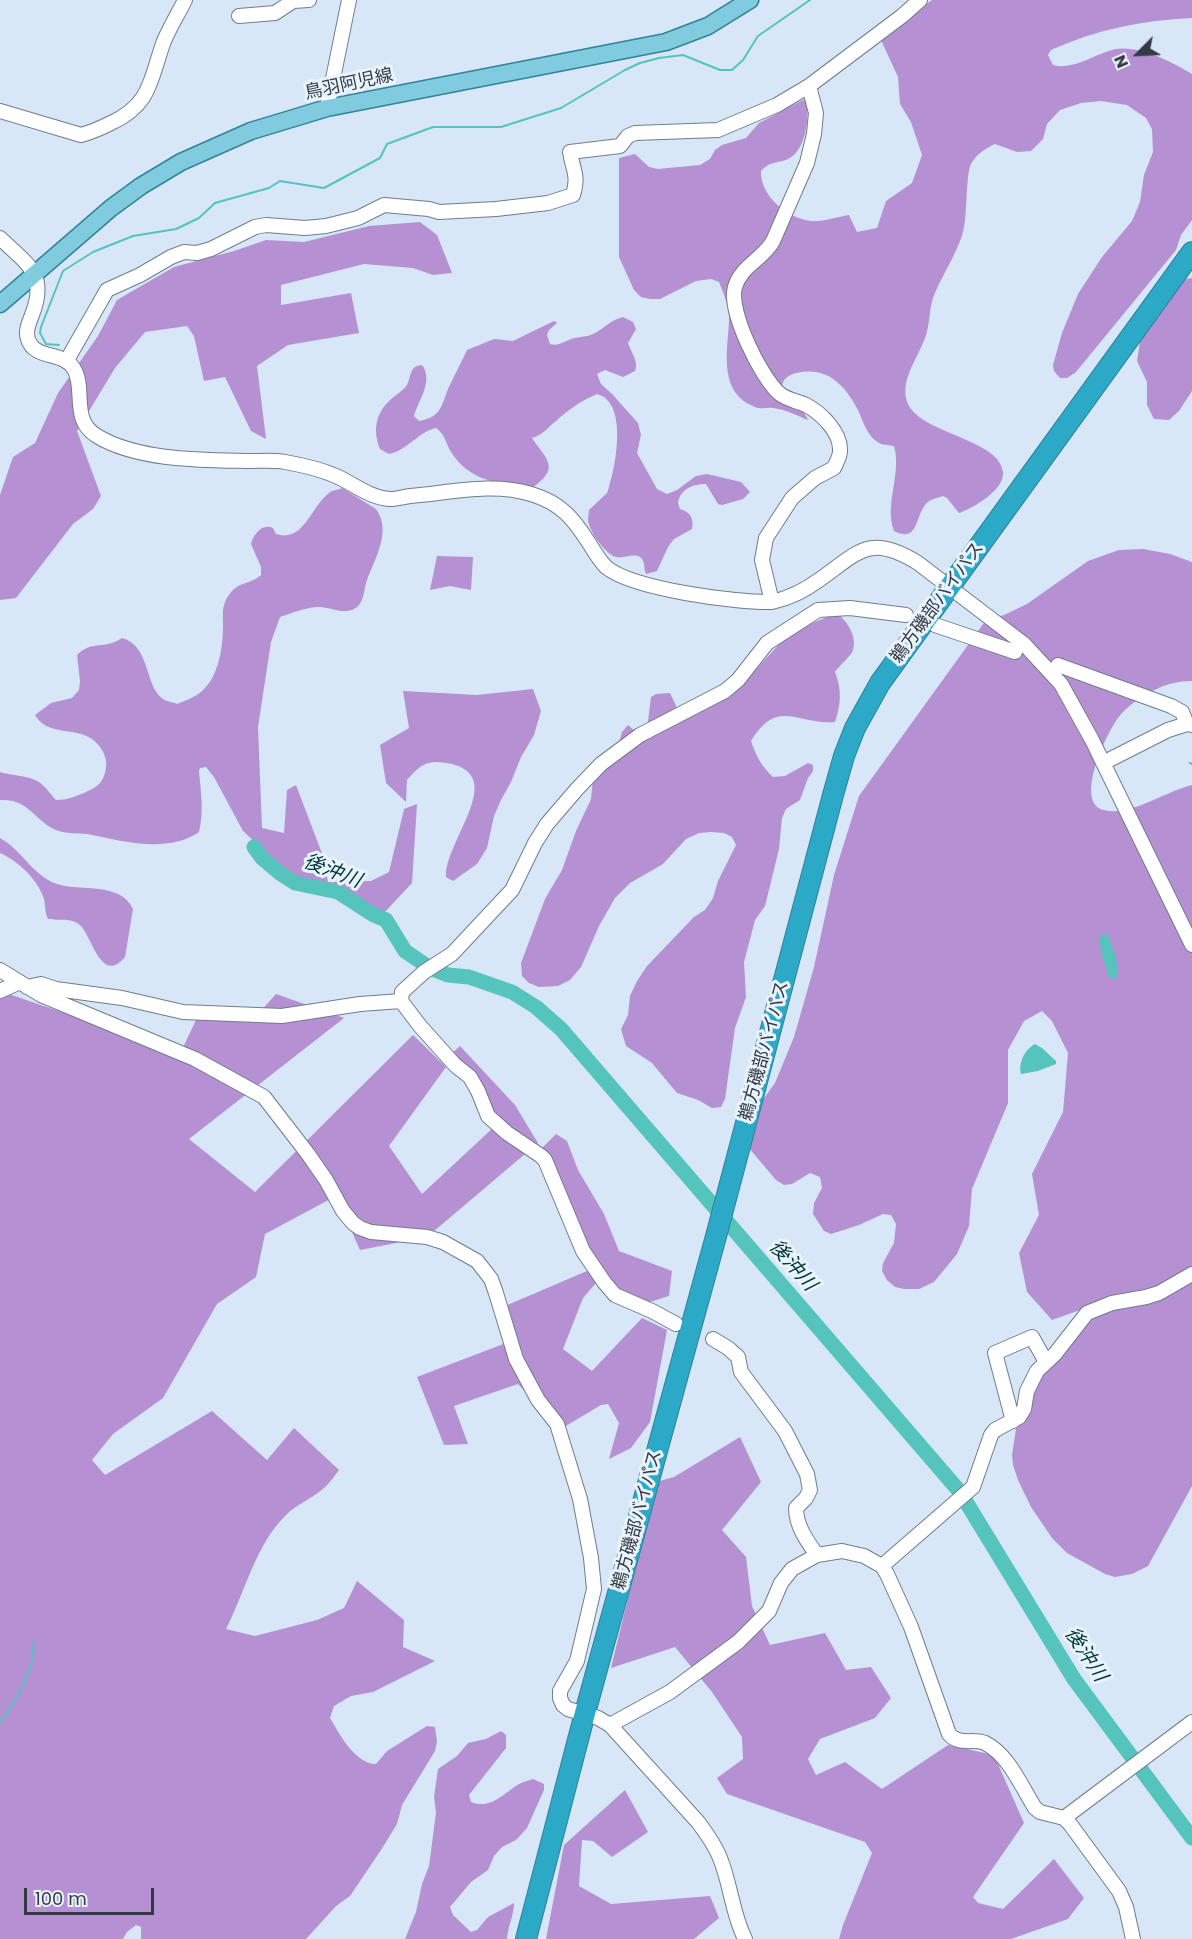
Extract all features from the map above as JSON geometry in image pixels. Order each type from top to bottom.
[{"type":"highway","name":"鵜方磯部バイパス","points":[[526,1939],[844,756],[855,728],[874,693],[948,588],[1192,252]]},
{"type":"main road","name":"鳥羽阿児線","points":[[0,304],[111,208],[141,186],[181,162],[251,131],[327,108],[666,42],[708,26],[750,0]]},
{"type":"street","points":[[0,111],[81,135],[128,115],[139,105],[146,94],[164,42],[185,0]]},
{"type":"street","points":[[239,16],[275,13],[293,1],[309,0]]},
{"type":"street","points":[[327,108],[349,0]]},
{"type":"street","points":[[67,360],[107,290],[171,257],[184,252],[197,253],[211,249],[255,227],[266,225],[305,228],[326,226],[358,218],[384,205],[417,207],[439,212],[496,209],[548,203],[573,195],[576,172],[570,152],[620,146],[628,136],[635,133],[718,130],[777,105],[809,86],[920,0]]},
{"type":"street","points":[[772,602],[762,560],[766,538],[792,498],[815,478],[834,468],[840,449],[836,436],[824,418],[805,405],[783,396],[765,375],[739,319],[734,294],[742,273],[766,251],[773,241],[807,163],[816,113],[809,86]]},
{"type":"street","points":[[0,238],[34,273],[38,283],[39,295],[27,332],[28,340],[37,351],[67,360],[77,374],[78,403],[87,426],[95,435],[121,446],[164,456],[282,462],[315,468],[337,476],[365,492],[391,499],[483,489],[514,490],[532,494],[561,507],[572,517],[597,555],[618,575],[687,594],[772,602],[807,588],[858,551],[886,548],[901,552],[1024,644],[1061,684],[1103,763],[1192,945]]},
{"type":"street","points":[[807,588],[815,596],[818,610]]},
{"type":"street","points":[[676,1324],[615,1295],[604,1282],[583,1251],[545,1160],[507,1133],[488,1116],[470,1077],[454,1065],[420,1026],[401,1001],[402,992],[408,985],[452,954],[512,890],[547,824],[602,764],[640,735],[725,691],[738,680],[767,643],[818,610],[849,608],[906,615]]},
{"type":"street","points":[[934,625],[1015,652]]},
{"type":"street","points":[[1058,665],[1171,706],[1182,712],[1190,724],[1168,730],[1103,763]]},
{"type":"street","points":[[0,970],[41,995],[195,1059],[264,1097],[309,1154],[343,1211],[353,1223],[370,1232],[427,1237],[443,1242],[477,1261],[491,1279],[516,1359],[538,1400],[557,1424],[580,1499],[591,1558],[594,1589],[577,1661],[560,1691],[560,1698],[568,1709],[598,1718],[609,1725],[698,1822],[711,1839],[720,1858],[738,1925],[745,1939]]},
{"type":"street","points":[[0,991],[23,984],[41,984],[56,989],[122,998],[183,1012],[282,1016],[360,1004],[401,1001]]},
{"type":"street","points":[[882,1566],[973,1487],[991,1435],[995,1430],[1019,1417],[1024,1408],[1027,1391],[1037,1371],[1087,1314],[1112,1303],[1153,1295],[1192,1274]]},
{"type":"street","points":[[1013,1421],[994,1353],[1032,1337],[1046,1362]]},
{"type":"street","points":[[713,1340],[738,1357],[741,1372],[785,1431],[807,1474],[810,1490],[796,1508],[796,1517],[798,1525],[818,1556]]},
{"type":"street","points":[[609,1725],[670,1692],[738,1642],[769,1611],[781,1583],[792,1569],[818,1556],[842,1551],[852,1552],[882,1566],[911,1627],[930,1685],[951,1737],[959,1741],[980,1742],[991,1748],[1006,1762],[1035,1808],[1040,1812],[1064,1818],[1119,1891],[1126,1907],[1133,1939]]},
{"type":"street","points":[[1064,1818],[1192,1722]]},
{"type":"shaded area","points":[[932,0],[1192,0],[1192,18],[1155,21],[1102,32],[1051,50],[1048,55],[1053,65],[1069,66],[1108,51],[1125,48],[1166,60],[1192,74],[1192,220],[1181,235],[1176,250],[1076,372],[1067,378],[1060,378],[1054,371],[1053,365],[1062,333],[1078,294],[1102,257],[1132,221],[1140,202],[1144,175],[1153,152],[1152,129],[1146,118],[1127,105],[1101,101],[1081,103],[1060,110],[1047,124],[1043,139],[1031,151],[1017,152],[995,144],[976,157],[969,169],[962,235],[933,298],[927,333],[910,371],[905,389],[909,406],[918,416],[930,424],[976,444],[999,461],[1003,472],[1002,479],[994,492],[959,513],[943,496],[931,500],[925,505],[912,531],[902,534],[894,531],[891,521],[896,467],[894,446],[881,444],[872,438],[853,401],[841,385],[817,372],[797,373],[786,378],[782,385],[785,393],[808,420],[782,410],[755,407],[743,401],[730,382],[727,359],[729,312],[719,282],[711,279],[696,281],[660,299],[641,297],[634,290],[619,257],[619,158],[635,154],[649,167],[658,169],[700,165],[710,159],[715,150],[722,145],[746,138],[759,123],[803,100],[807,101],[807,126],[802,143],[793,156],[770,164],[761,171],[765,189],[784,210],[802,219],[820,221],[849,215],[857,232],[877,228],[886,201],[912,183],[922,155],[911,122],[900,104],[898,77],[880,38]]},
{"type":"shaded area","points":[[420,222],[437,235],[452,273],[433,275],[413,268],[364,264],[281,285],[281,305],[351,293],[359,333],[288,345],[257,366],[266,439],[251,431],[225,377],[204,381],[194,336],[187,326],[145,332],[115,368],[77,431],[101,496],[93,509],[73,524],[16,598],[0,600],[0,495],[13,457],[35,443],[58,393],[98,336],[117,300],[174,267],[266,240],[304,242],[369,226]]},
{"type":"shaded area","points":[[1192,278],[1192,391],[1179,411],[1169,420],[1154,419],[1147,405],[1147,382],[1137,361],[1141,335],[1186,279]]},
{"type":"shaded area","points":[[623,317],[633,322],[636,329],[628,343],[635,361],[635,371],[623,377],[605,370],[597,374],[601,384],[638,423],[641,435],[637,453],[657,489],[667,494],[677,490],[696,476],[707,474],[741,482],[750,492],[743,499],[722,505],[718,504],[706,484],[692,486],[684,491],[678,503],[680,509],[690,516],[692,529],[674,539],[657,571],[646,574],[643,560],[640,557],[616,557],[607,552],[589,525],[589,510],[607,493],[612,477],[617,435],[613,409],[607,399],[597,394],[575,406],[542,433],[532,438],[546,459],[549,469],[541,481],[532,488],[509,485],[477,476],[459,462],[436,428],[424,433],[396,452],[389,454],[380,449],[376,436],[378,418],[384,406],[407,385],[415,367],[422,365],[426,378],[424,391],[414,416],[419,421],[432,417],[442,406],[467,350],[494,339],[513,341],[554,321],[557,323],[547,335],[550,344],[557,344],[593,334],[614,320]]},
{"type":"shaded area","points":[[342,488],[376,509],[381,517],[382,535],[378,554],[367,580],[362,600],[354,609],[340,611],[322,607],[312,608],[280,617],[271,642],[258,727],[262,828],[284,833],[287,790],[296,785],[323,856],[328,882],[371,881],[389,872],[404,809],[417,804],[412,883],[384,913],[349,892],[297,877],[277,863],[243,831],[214,777],[206,767],[200,768],[199,771],[202,809],[199,832],[173,843],[144,844],[62,832],[51,827],[26,807],[10,800],[0,800],[0,772],[39,782],[56,800],[83,793],[98,785],[102,780],[106,760],[95,741],[77,733],[49,727],[41,723],[35,715],[51,703],[72,698],[79,690],[77,655],[82,650],[110,644],[122,638],[131,642],[138,649],[157,693],[166,701],[177,704],[202,691],[208,685],[219,661],[225,602],[233,590],[261,575],[261,567],[251,544],[256,534],[265,527],[273,528],[276,534],[294,533],[330,492]]},
{"type":"shaded area","points":[[1143,549],[1170,554],[1192,562],[1192,681],[1173,683],[1154,690],[1137,700],[1122,713],[1102,748],[1092,780],[1091,794],[1095,804],[1104,810],[1114,811],[1136,807],[1192,785],[1192,1486],[1148,1566],[1132,1574],[1115,1577],[1067,1553],[1052,1538],[1031,1507],[1013,1465],[1012,1455],[1017,1422],[1024,1395],[1095,1316],[1080,1310],[1052,1320],[1027,1292],[1019,1253],[1039,1215],[1032,1174],[1063,1112],[1068,1053],[1052,1021],[1042,1011],[1024,1021],[1008,1050],[1008,1103],[972,1189],[969,1226],[957,1254],[934,1282],[919,1289],[895,1287],[882,1271],[883,1263],[894,1243],[896,1224],[891,1215],[883,1214],[831,1234],[824,1231],[813,1214],[814,1203],[822,1188],[820,1177],[810,1173],[792,1184],[784,1185],[776,1180],[748,1147],[757,1108],[775,1083],[794,1037],[814,967],[834,875],[859,796],[986,620],[1004,615],[1027,604],[1088,561],[1119,550]]},
{"type":"shaded area","points":[[437,556],[473,557],[471,590],[450,586],[430,590]]},
{"type":"shaded area","points":[[836,613],[850,629],[854,645],[852,652],[835,672],[840,697],[835,722],[779,716],[761,728],[751,741],[760,761],[773,777],[785,776],[808,763],[813,765],[813,771],[800,800],[786,809],[782,818],[779,849],[765,906],[755,920],[744,962],[746,997],[735,1028],[725,1099],[721,1107],[712,1108],[698,1100],[677,1093],[652,1063],[626,1046],[621,1029],[628,1015],[630,996],[647,966],[694,917],[705,910],[713,898],[718,881],[736,845],[732,837],[724,833],[699,833],[686,839],[663,864],[630,883],[615,898],[599,926],[581,967],[570,980],[558,986],[539,987],[529,983],[522,976],[521,963],[545,899],[562,870],[591,799],[593,779],[618,746],[622,732],[628,725],[637,733],[647,729],[651,697],[656,694],[670,693],[677,708],[685,715],[737,690],[782,641]]},
{"type":"shaded area","points":[[533,689],[541,711],[534,735],[521,757],[494,816],[487,848],[477,864],[453,881],[446,877],[455,843],[471,807],[475,791],[472,777],[461,767],[438,762],[428,763],[407,780],[406,802],[386,783],[380,745],[409,728],[403,691],[477,695]]},
{"type":"shaded area","points":[[0,838],[48,880],[67,886],[110,891],[127,900],[133,909],[125,957],[117,964],[110,966],[98,956],[80,925],[69,920],[48,919],[40,889],[26,871],[0,853]]},
{"type":"shaded area","points":[[1102,934],[1108,935],[1116,957],[1118,976],[1114,979],[1109,977],[1102,955],[1099,938]]},
{"type":"shaded area","points":[[0,991],[111,1029],[179,1056],[196,1020],[252,1021],[276,994],[344,1018],[189,1139],[255,1192],[413,1035],[446,1067],[389,1146],[422,1194],[495,1126],[449,1056],[460,1046],[515,1105],[538,1143],[427,1237],[360,1250],[336,1196],[265,1234],[256,1277],[217,1304],[163,1398],[113,1434],[92,1460],[105,1475],[212,1411],[267,1460],[294,1428],[339,1470],[324,1488],[290,1511],[276,1527],[259,1554],[226,1629],[255,1636],[317,1620],[344,1608],[357,1581],[404,1620],[403,1647],[435,1661],[373,1692],[351,1696],[334,1706],[330,1718],[338,1732],[348,1747],[368,1763],[376,1764],[387,1751],[427,1726],[435,1727],[437,1742],[435,1751],[402,1805],[397,1824],[381,1850],[350,1896],[336,1906],[306,1939],[141,1939],[141,1927],[136,1925],[127,1932],[123,1939],[0,1939]]},
{"type":"shaded area","points":[[1035,1044],[1056,1061],[1056,1064],[1021,1074],[1023,1057]]},
{"type":"shaded area","points":[[556,1134],[567,1141],[578,1170],[604,1214],[619,1251],[672,1271],[669,1296],[634,1307],[602,1282],[596,1283],[583,1298],[563,1349],[592,1371],[642,1318],[667,1330],[650,1422],[631,1448],[609,1459],[619,1423],[608,1404],[601,1405],[564,1427],[548,1416],[518,1384],[454,1406],[468,1444],[444,1445],[417,1377],[506,1343],[505,1306],[594,1268],[541,1149]]},
{"type":"shaded area","points":[[740,1437],[761,1482],[722,1530],[746,1557],[752,1606],[770,1645],[825,1633],[846,1670],[871,1667],[891,1698],[875,1718],[820,1739],[808,1759],[816,1775],[845,1762],[882,1789],[948,1745],[994,1755],[1024,1823],[973,1897],[978,1903],[1003,1909],[1054,1859],[1084,1898],[1068,1919],[1011,1939],[839,1939],[872,1853],[865,1842],[727,1794],[717,1778],[743,1759],[742,1737],[712,1692],[675,1647],[611,1668],[656,1482],[674,1477]]},
{"type":"shaded area","points":[[501,1731],[506,1735],[506,1748],[469,1795],[471,1802],[485,1804],[491,1802],[519,1784],[533,1779],[544,1784],[544,1790],[527,1828],[516,1840],[502,1847],[494,1856],[488,1870],[471,1882],[450,1907],[453,1915],[471,1932],[477,1930],[488,1917],[514,1903],[507,1939],[405,1939],[416,1912],[422,1884],[429,1866],[436,1813],[434,1797],[438,1769],[457,1756],[468,1743],[486,1739]]},
{"type":"shaded area","points":[[625,1790],[648,1832],[612,1857],[593,1841],[582,1840],[579,1886],[611,1904],[710,1896],[719,1918],[694,1939],[546,1939],[564,1845]]},
{"type":"waterway","points":[[59,345],[46,344],[40,333],[41,327],[63,271],[93,252],[133,236],[176,229],[199,218],[215,203],[269,188],[280,181],[324,188],[380,158],[387,144],[433,127],[501,127],[561,108],[640,63],[683,55],[720,70],[732,70],[743,60],[758,36],[810,0]]},
{"type":"waterway","name":"後沖川","points":[[254,847],[262,858],[295,883],[338,892],[372,914],[386,920],[405,951],[430,968],[448,975],[469,977],[512,992],[536,1007],[561,1029],[960,1492],[1074,1679],[1192,1838]]},
{"type":"waterway","points":[[0,1723],[18,1695],[28,1673],[32,1662],[33,1642]]}]
